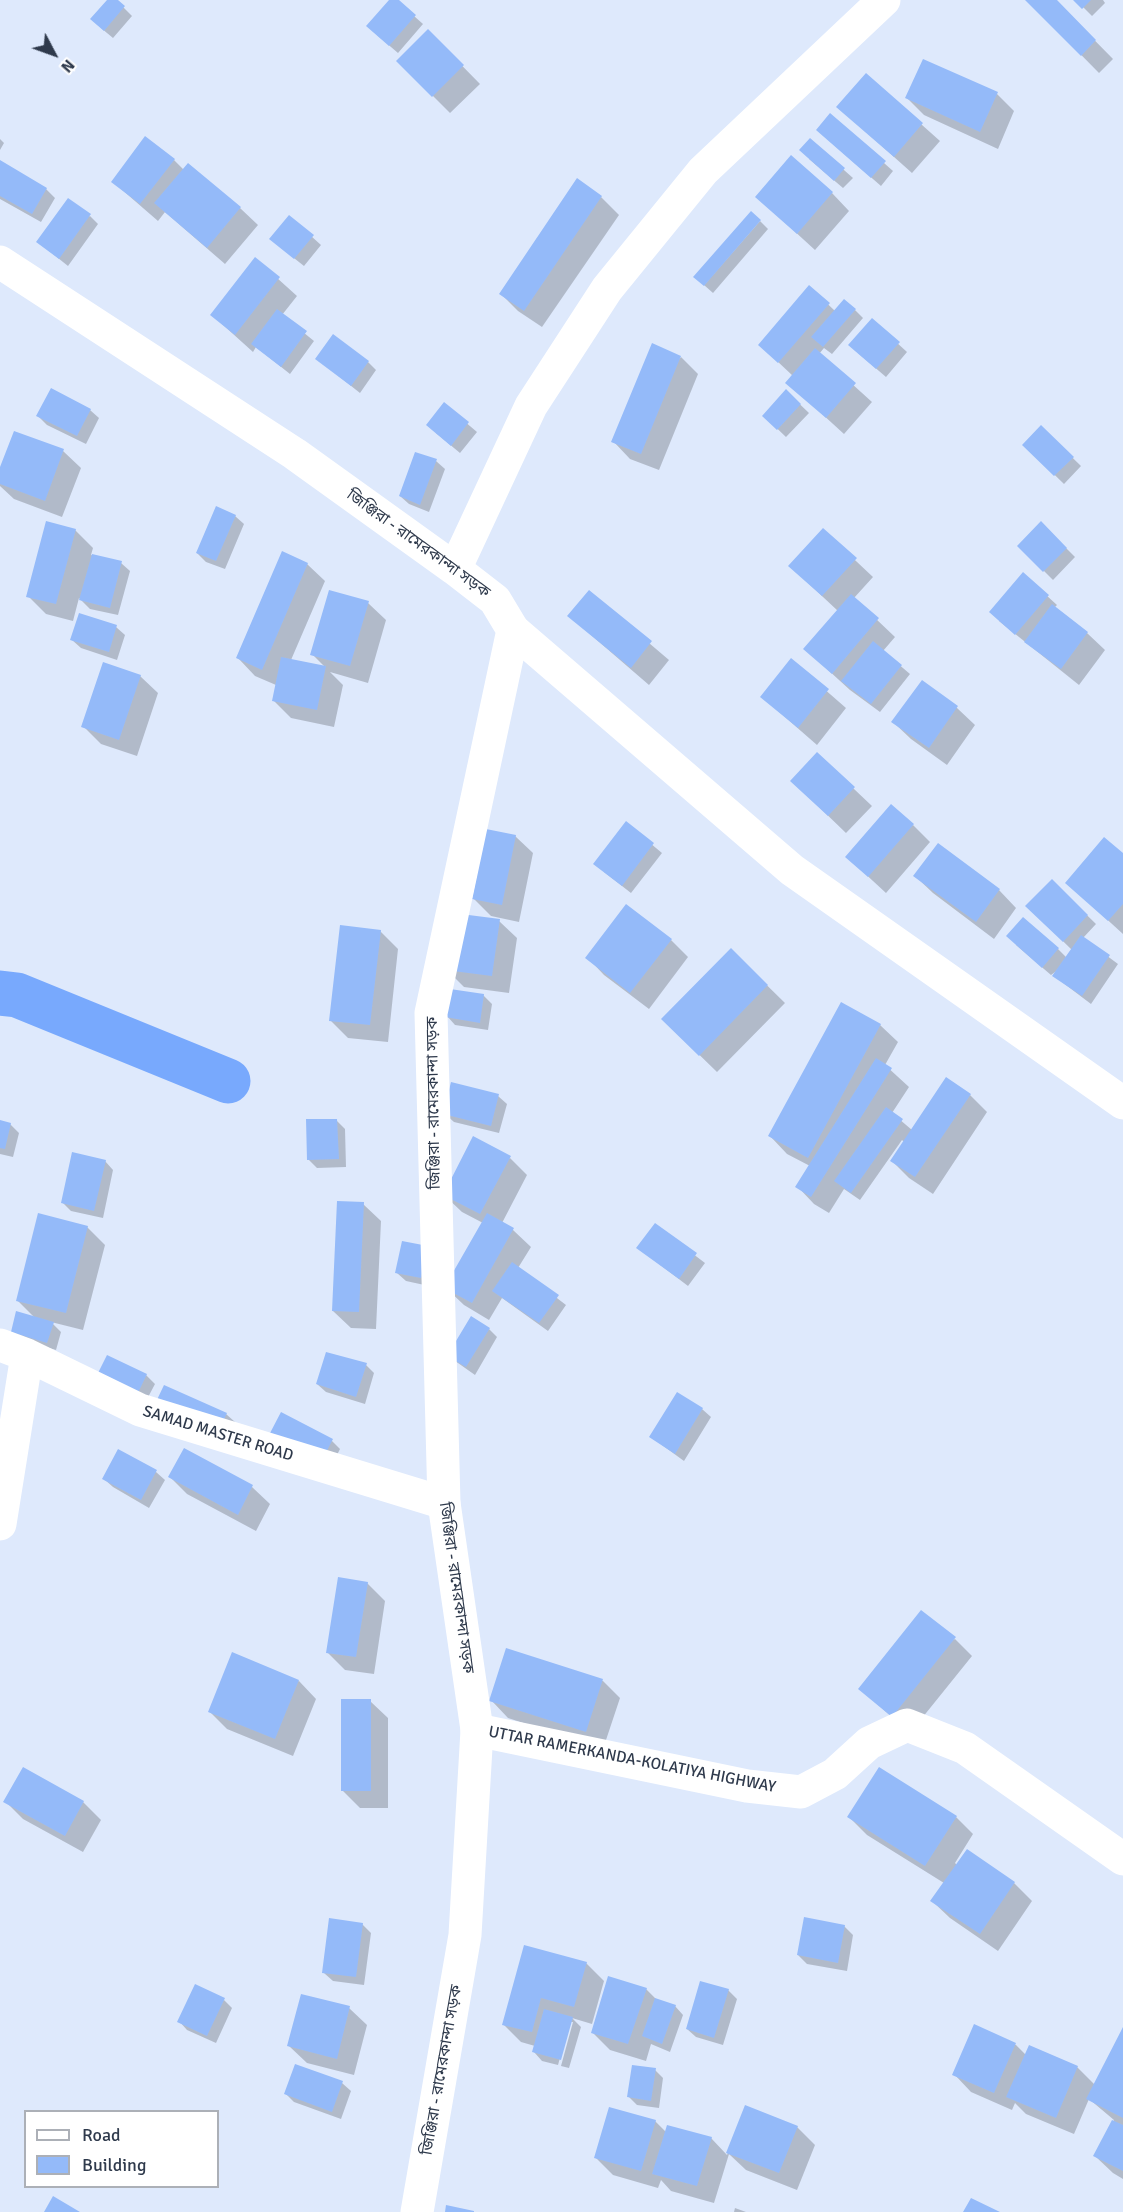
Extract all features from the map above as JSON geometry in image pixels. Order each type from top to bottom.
[{"type":"main road","points":[[455,569],[531,406],[607,289],[703,171],[884,0]]},
{"type":"main road","name":"জিঞ্জিরা - রামেরকান্দা সড়ক","points":[[0,262],[295,454],[495,600],[513,630],[431,1013],[444,1503],[477,1730],[465,1935],[417,2212]]},
{"type":"main road","points":[[513,630],[792,870],[1123,1103]]},
{"type":"main road","points":[[0,1524],[14,1350]]},
{"type":"main road","name":"SAMAD MASTER ROAD","points":[[14,1350],[140,1410],[444,1503]]},
{"type":"main road","name":"UTTAR RAMERKANDA-KOLATIYA HIGHWAY","points":[[477,1730],[747,1786],[801,1792],[834,1774],[869,1743],[906,1725],[965,1748],[1123,1859]]},
{"type":"building","points":[[107,0],[118,0],[125,6],[104,31],[90,19]]},
{"type":"building","points":[[389,0],[399,0],[416,15],[389,46],[366,26]]},
{"type":"building","points":[[1025,0],[1057,0],[1096,40],[1081,56]]},
{"type":"building","points":[[1073,0],[1091,0],[1082,9]]},
{"type":"building","points":[[428,29],[464,65],[432,97],[396,61]]},
{"type":"building","points":[[923,59],[998,92],[980,132],[905,98]]},
{"type":"building","points":[[866,73],[923,123],[894,157],[836,107]]},
{"type":"building","points":[[830,113],[886,161],[871,178],[816,130]]},
{"type":"building","points":[[145,136],[175,159],[140,204],[111,182]]},
{"type":"building","points":[[810,138],[845,168],[834,181],[799,150]]},
{"type":"building","points":[[791,155],[833,192],[797,234],[755,197]]},
{"type":"building","points":[[0,160],[47,188],[32,214],[0,196]]},
{"type":"building","points":[[188,163],[241,207],[207,248],[154,203]]},
{"type":"building","points":[[577,178],[602,196],[524,311],[499,294]]},
{"type":"building","points":[[68,198],[91,214],[59,259],[36,242]]},
{"type":"building","points":[[751,211],[761,220],[704,286],[693,277]]},
{"type":"building","points":[[289,215],[314,235],[294,259],[269,239]]},
{"type":"building","points":[[255,257],[280,277],[235,335],[210,315]]},
{"type":"building","points":[[809,285],[830,303],[778,363],[758,345]]},
{"type":"building","points":[[844,299],[856,309],[823,347],[811,337]]},
{"type":"building","points":[[277,309],[307,331],[281,367],[251,344]]},
{"type":"building","points":[[872,318],[900,342],[876,369],[848,345]]},
{"type":"building","points":[[333,334],[369,361],[351,386],[315,359]]},
{"type":"building","points":[[652,343],[681,356],[641,454],[611,442]]},
{"type":"building","points":[[815,348],[856,383],[826,418],[785,383]]},
{"type":"building","points":[[51,388],[91,409],[77,436],[36,416]]},
{"type":"building","points":[[786,389],[801,404],[777,430],[762,416]]},
{"type":"building","points":[[444,402],[469,422],[451,446],[426,425]]},
{"type":"building","points":[[1041,425],[1074,457],[1054,476],[1022,445]]},
{"type":"building","points":[[14,431],[64,449],[45,501],[0,484],[0,467]]},
{"type":"building","points":[[415,452],[437,459],[420,505],[399,496]]},
{"type":"building","points":[[216,506],[236,515],[216,561],[196,553]]},
{"type":"building","points":[[46,521],[76,529],[56,604],[26,597]]},
{"type":"building","points":[[1041,521],[1067,548],[1043,572],[1017,546]]},
{"type":"building","points":[[823,528],[857,558],[822,596],[788,566]]},
{"type":"building","points":[[282,551],[308,563],[262,670],[236,658]]},
{"type":"building","points":[[92,554],[122,561],[110,608],[79,600]]},
{"type":"building","points":[[1023,572],[1049,595],[1015,635],[989,612]]},
{"type":"building","points":[[329,590],[369,601],[350,666],[310,655]]},
{"type":"building","points":[[589,590],[652,641],[631,668],[567,616]]},
{"type":"building","points":[[851,594],[879,618],[832,674],[803,649]]},
{"type":"building","points":[[1052,604],[1088,632],[1061,669],[1024,642]]},
{"type":"building","points":[[79,613],[117,625],[109,652],[70,640]]},
{"type":"building","points":[[873,641],[902,665],[871,704],[841,681]]},
{"type":"building","points":[[281,657],[326,666],[317,710],[272,701]]},
{"type":"building","points":[[791,658],[829,689],[798,728],[760,697]]},
{"type":"building","points":[[103,662],[141,675],[119,740],[81,727]]},
{"type":"building","points":[[922,680],[958,706],[929,748],[891,722]]},
{"type":"building","points":[[817,752],[855,787],[828,816],[790,781]]},
{"type":"building","points":[[891,804],[914,824],[868,877],[845,857]]},
{"type":"building","points":[[626,821],[654,843],[622,886],[593,864]]},
{"type":"building","points":[[486,829],[516,835],[502,905],[472,899]]},
{"type":"building","points":[[1104,837],[1123,853],[1123,904],[1108,921],[1065,883]]},
{"type":"building","points":[[938,843],[1000,889],[976,922],[913,876]]},
{"type":"building","points":[[1052,879],[1088,915],[1063,942],[1025,906]]},
{"type":"building","points":[[626,904],[672,939],[630,993],[585,958]]},
{"type":"building","points":[[453,913],[500,919],[492,976],[445,970]]},
{"type":"building","points":[[1023,917],[1059,948],[1042,968],[1006,936]]},
{"type":"building","points":[[340,925],[381,930],[370,1025],[329,1021]]},
{"type":"building","points":[[1081,935],[1110,955],[1082,996],[1052,976]]},
{"type":"building","points":[[731,948],[768,985],[699,1056],[661,1019]]},
{"type":"building","points":[[450,989],[484,994],[480,1023],[445,1017]]},
{"type":"building","points":[[841,1002],[881,1024],[808,1158],[768,1136]]},
{"type":"building","points":[[876,1058],[892,1068],[811,1197],[795,1187]]},
{"type":"building","points":[[946,1077],[971,1094],[915,1177],[890,1161]]},
{"type":"building","points":[[451,1082],[499,1094],[491,1126],[443,1114]]},
{"type":"building","points":[[886,1107],[903,1119],[851,1193],[834,1181]]},
{"type":"building","points":[[306,1119],[337,1119],[339,1159],[307,1160]]},
{"type":"building","points":[[0,1120],[11,1123],[5,1149],[0,1148]]},
{"type":"building","points":[[473,1136],[511,1156],[480,1214],[443,1195]]},
{"type":"building","points":[[72,1152],[106,1160],[94,1211],[61,1203]]},
{"type":"building","points":[[337,1201],[364,1202],[359,1312],[332,1311]]},
{"type":"building","points":[[38,1213],[88,1226],[66,1313],[16,1301]]},
{"type":"building","points":[[487,1213],[514,1228],[472,1303],[444,1288]]},
{"type":"building","points":[[655,1223],[697,1253],[679,1279],[636,1248]]},
{"type":"building","points":[[402,1241],[428,1246],[421,1278],[395,1273]]},
{"type":"building","points":[[512,1262],[559,1295],[539,1323],[492,1291]]},
{"type":"building","points":[[16,1311],[54,1322],[47,1343],[11,1332]]},
{"type":"building","points":[[471,1316],[490,1328],[466,1367],[447,1356]]},
{"type":"building","points":[[326,1352],[367,1363],[356,1397],[316,1384]]},
{"type":"building","points":[[107,1355],[147,1374],[137,1395],[97,1375]]},
{"type":"building","points":[[164,1385],[227,1413],[218,1432],[155,1404]]},
{"type":"building","points":[[677,1392],[703,1408],[675,1454],[649,1437]]},
{"type":"building","points":[[281,1412],[333,1439],[321,1462],[269,1435]]},
{"type":"building","points":[[184,1448],[253,1485],[238,1515],[168,1477]]},
{"type":"building","points":[[118,1449],[157,1470],[141,1500],[102,1479]]},
{"type":"building","points":[[338,1577],[368,1582],[356,1657],[326,1653]]},
{"type":"building","points":[[921,1610],[956,1637],[892,1717],[858,1689]]},
{"type":"building","points":[[506,1648],[603,1679],[586,1732],[489,1701]]},
{"type":"building","points":[[232,1652],[299,1680],[275,1739],[208,1712]]},
{"type":"building","points":[[341,1699],[371,1699],[371,1791],[341,1791]]},
{"type":"building","points":[[23,1767],[84,1801],[65,1836],[3,1802]]},
{"type":"building","points":[[879,1767],[957,1816],[925,1866],[847,1817]]},
{"type":"building","points":[[967,1849],[1015,1882],[980,1934],[930,1901]]},
{"type":"building","points":[[804,1917],[845,1925],[838,1963],[797,1955]]},
{"type":"building","points":[[329,1918],[363,1923],[356,1977],[322,1973]]},
{"type":"building","points":[[524,1945],[587,1962],[574,2007],[541,1998],[532,2032],[502,2025]]},
{"type":"building","points":[[608,1976],[647,1988],[628,2044],[591,2033]]},
{"type":"building","points":[[700,1981],[729,1989],[714,2038],[686,2029]]},
{"type":"building","points":[[195,1984],[225,1998],[207,2036],[177,2022]]},
{"type":"building","points":[[301,1994],[350,2006],[337,2059],[287,2046]]},
{"type":"building","points":[[655,1998],[676,2005],[662,2044],[642,2036]]},
{"type":"building","points":[[544,2009],[573,2017],[561,2060],[532,2052]]},
{"type":"building","points":[[974,2024],[1016,2043],[994,2093],[952,2075]]},
{"type":"building","points":[[1123,2027],[1123,2118],[1086,2099]]},
{"type":"building","points":[[1029,2045],[1078,2066],[1056,2118],[1006,2097]]},
{"type":"building","points":[[295,2064],[343,2081],[332,2112],[284,2094]]},
{"type":"building","points":[[632,2065],[656,2068],[651,2101],[627,2097]]},
{"type":"building","points":[[745,2105],[798,2126],[779,2173],[726,2153]]},
{"type":"building","points":[[609,2107],[656,2120],[641,2171],[594,2158]]},
{"type":"building","points":[[1112,2120],[1123,2125],[1123,2171],[1093,2156]]},
{"type":"building","points":[[667,2125],[712,2137],[697,2186],[652,2174]]},
{"type":"building","points":[[53,2196],[80,2212],[44,2212]]},
{"type":"building","points":[[971,2198],[1000,2212],[963,2212]]},
{"type":"building","points":[[446,2205],[474,2211],[474,2212],[445,2212]]},
{"type":"waterway","points":[[0,993],[17,995],[228,1081]]}]
